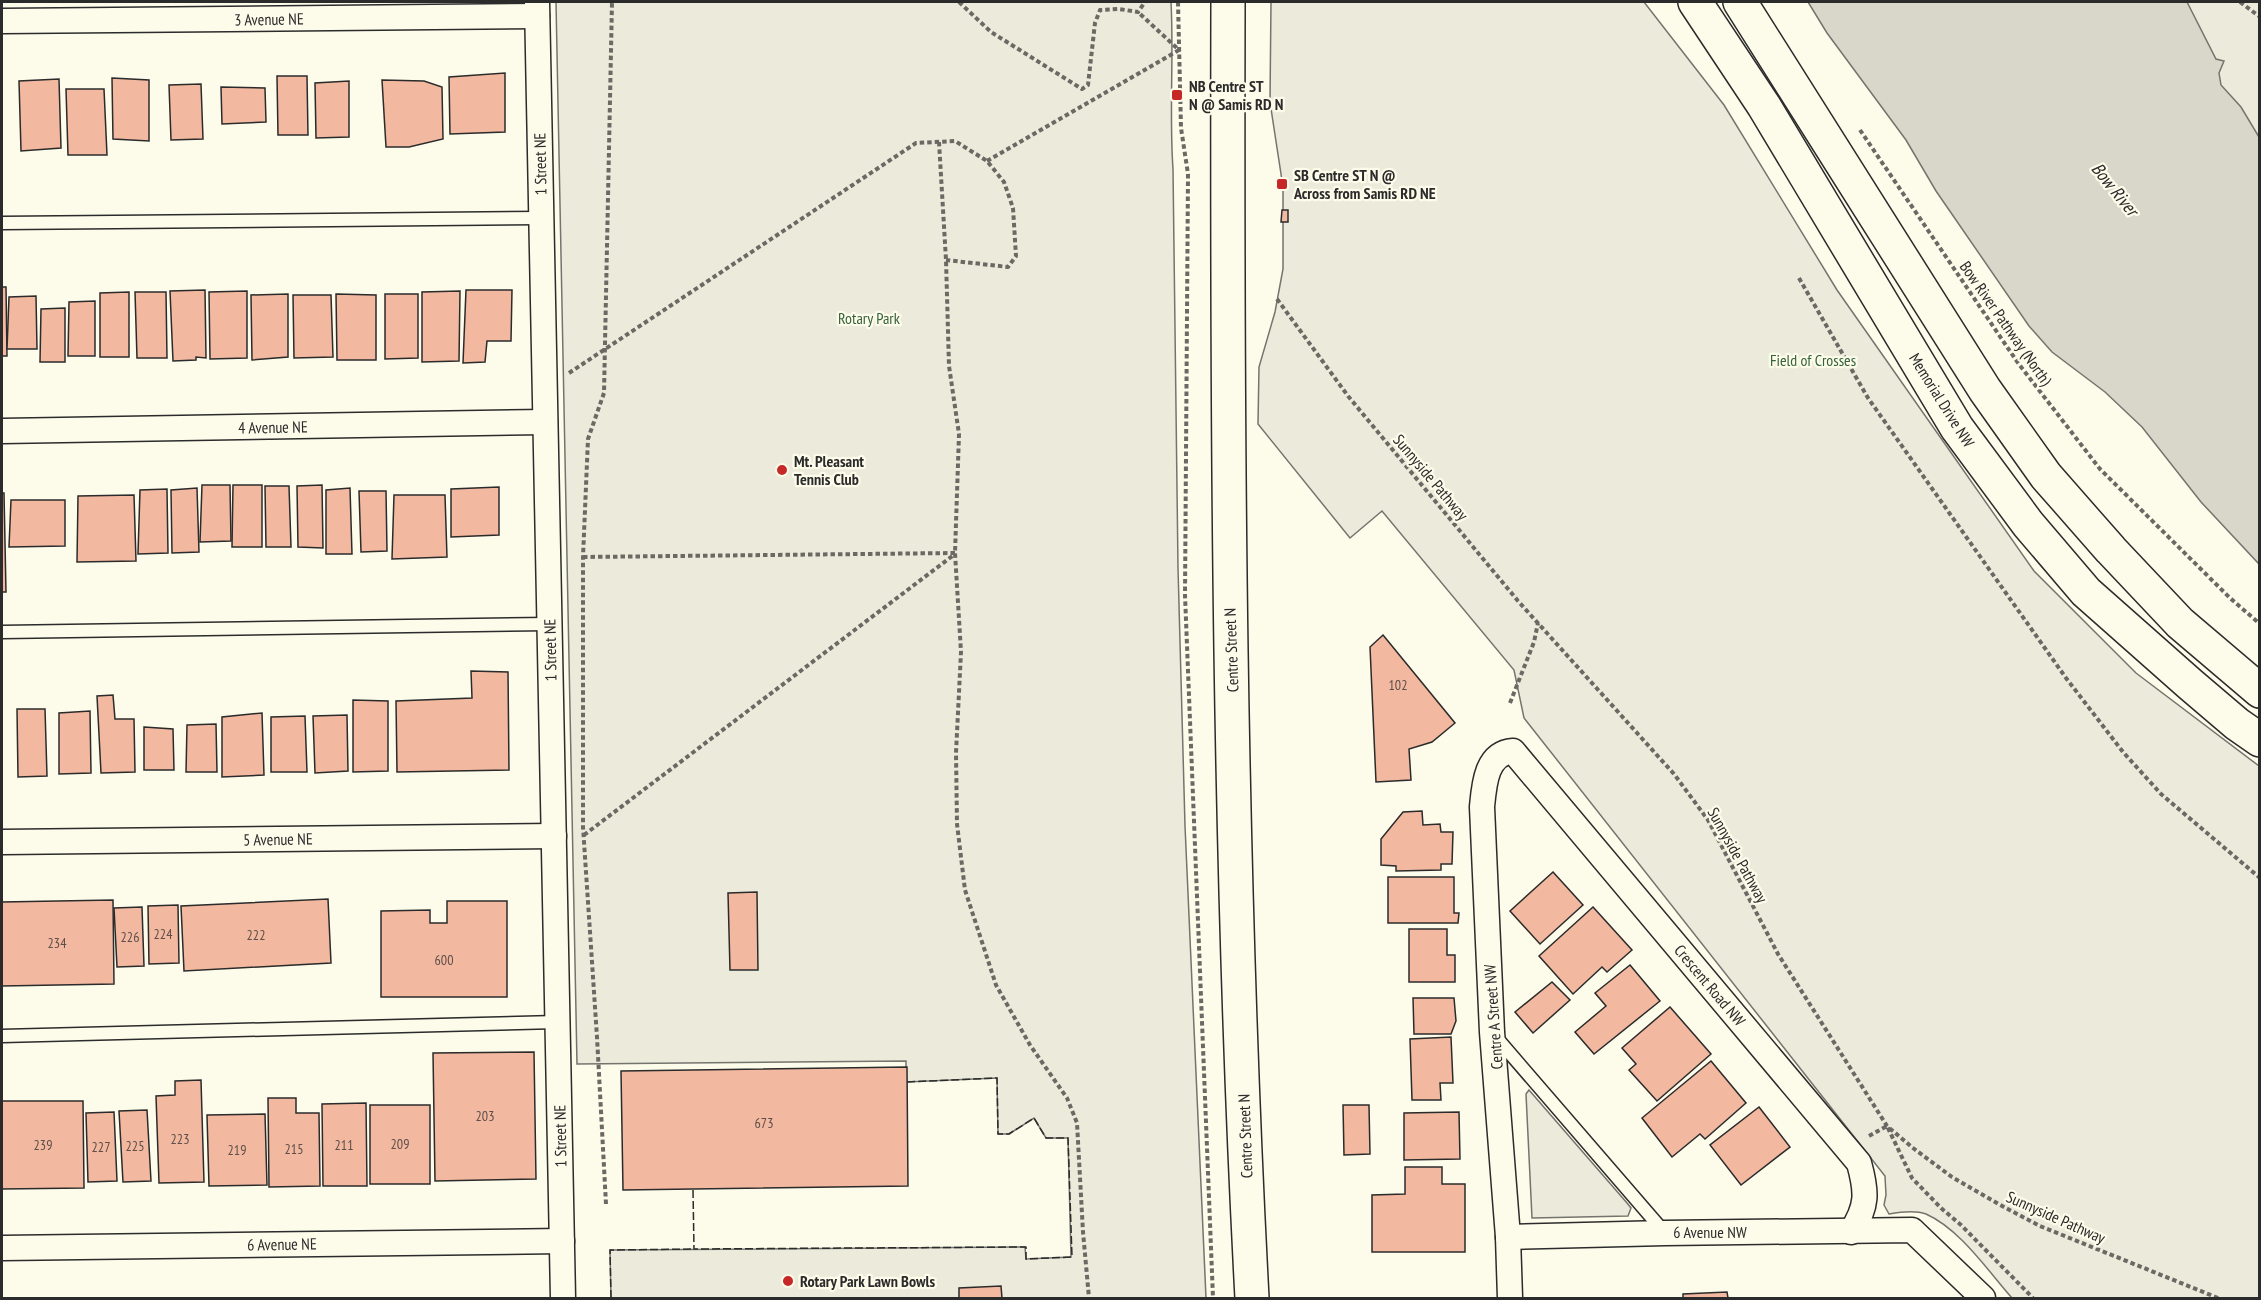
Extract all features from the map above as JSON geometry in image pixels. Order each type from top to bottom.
[{"type":"main road","name":"Centre Street N","points":[[1228,2],[1229,570],[1246,1176],[1252,1299]]},
{"type":"main road","name":"Memorial Drive NW","points":[[1695,2],[1764,106],[1957,428],[2028,524],[2086,592],[2198,691],[2259,740]]},
{"type":"main road","points":[[1740,2],[1985,390],[2046,476],[2110,550],[2180,623],[2259,691]]},
{"type":"street","name":"3 Avenue NE","points":[[2,21],[537,9]]},
{"type":"street","name":"1 Street NE","points":[[537,9],[563,1299]]},
{"type":"street","name":"4 Avenue NE","points":[[2,431],[544,422]]},
{"type":"street","name":"Centre A Street NW","points":[[1510,1299],[1508,1237],[1492,1032],[1482,807],[1486,772],[1497,757],[1505,752],[1514,751]]},
{"type":"street","name":"Crescent Road NW","points":[[1514,751],[1859,1163],[1866,1189],[1864,1207],[1851,1232]]},
{"type":"street","name":"5 Avenue NE","points":[[2,842],[554,836]]},
{"type":"street","name":"6 Avenue NW","points":[[1508,1237],[1912,1230],[1983,1299]]},
{"type":"street","name":"6 Avenue NE","points":[[2,1248],[562,1241]]},
{"type":"lane","points":[[2,223],[541,218]]},
{"type":"lane","points":[[2,632],[549,624]]},
{"type":"lane","points":[[2,1036],[557,1022]]},
{"type":"lane","points":[[1492,1032],[1665,1233]]},
{"type":"path","points":[[606,1204],[584,835],[583,557],[588,439],[604,393],[612,2]]},
{"type":"path","points":[[959,2],[991,32],[1082,88],[1088,85],[1095,23],[1100,10],[1119,9],[1138,12],[1179,50]]},
{"type":"path","points":[[1138,12],[1145,2]]},
{"type":"path","points":[[1178,2],[1181,128],[1188,174],[1185,595],[1213,1299]]},
{"type":"path","points":[[2240,2],[2259,17]]},
{"type":"path","points":[[987,161],[1179,50]]},
{"type":"path","name":"Bow River Pathway (North)","points":[[1854,121],[2018,363],[2100,469],[2259,624]]},
{"type":"path","points":[[544,380],[559,380],[916,143],[955,141],[987,161],[1004,182],[1012,208],[1016,256],[1008,267],[946,261]]},
{"type":"path","points":[[939,142],[949,366],[959,434],[955,553],[960,652],[957,824],[965,890],[996,985],[1030,1045],[1066,1098],[1077,1123],[1089,1299]]},
{"type":"path","points":[[1799,278],[1868,398],[2066,678],[2116,743],[2161,794],[2259,878]]},
{"type":"path","name":"Sunnyside Pathway","points":[[1277,299],[1348,396],[1538,623],[1674,774],[1708,820],[1778,954],[1887,1126],[1953,1177],[2040,1226],[2218,1299]]},
{"type":"path","points":[[583,557],[955,553]]},
{"type":"path","points":[[584,835],[955,553]]},
{"type":"path","points":[[1510,703],[1538,623]]},
{"type":"path","points":[[1887,1126],[1911,1178],[1961,1225],[2032,1299]]},
{"type":"path","points":[[2024,1291],[2025,1299]]},
{"type":"green space","name":"Rotary Park","points":[[556,2],[1171,2],[1178,568],[1185,826],[1206,1298],[611,1298],[610,1250],[1025,1247],[1026,1259],[1071,1257],[1068,1138],[1046,1138],[1034,1118],[1009,1134],[998,1134],[997,1078],[906,1082],[906,1061],[577,1064]]},
{"type":"green space","name":"Field of Crosses","points":[[1271,2],[1644,2],[1724,105],[1837,290],[2034,571],[2136,673],[2259,766],[2259,1298],[2012,1298],[1962,1240],[1938,1221],[1917,1212],[1889,1214],[1884,1205],[1885,1176],[1524,718],[1514,670],[1382,511],[1350,538],[1258,424],[1259,367],[1275,312],[1283,269],[1283,187],[1270,102]]},
{"type":"green space","points":[[2181,2],[2259,2],[2259,144],[2211,87]]},
{"type":"green space","points":[[1529,1090],[1631,1208],[1628,1216],[1532,1218],[1526,1094]]},
{"type":"water","name":"Bow River","points":[[1808,2],[2187,2],[2216,59],[2224,61],[2219,73],[2221,85],[2241,107],[2259,137],[2259,564],[2201,502],[2142,427],[2105,392],[2052,352],[2029,326],[1936,191],[1906,140],[1827,33]]},
{"type":"building","points":[[505,73],[505,132],[450,134],[449,77]]},
{"type":"building","points":[[277,76],[307,76],[308,135],[278,135]]},
{"type":"building","points":[[112,78],[149,80],[149,141],[113,139]]},
{"type":"building","points":[[59,79],[61,148],[21,151],[19,81]]},
{"type":"building","points":[[382,80],[424,81],[442,87],[443,139],[409,147],[386,147]]},
{"type":"building","points":[[349,81],[349,137],[316,138],[315,83]]},
{"type":"building","points":[[201,84],[203,139],[171,140],[169,85]]},
{"type":"building","points":[[221,87],[265,88],[266,122],[222,124]]},
{"type":"building","points":[[66,89],[104,89],[107,155],[68,155]]},
{"type":"building","points":[[1282,210],[1288,210],[1288,222],[1281,222]]},
{"type":"building","points":[[2,287],[6,287],[7,356],[2,356]]},
{"type":"building","points":[[205,290],[206,358],[196,357],[196,360],[173,361],[170,291]]},
{"type":"building","points":[[466,290],[512,290],[511,341],[487,341],[485,362],[463,363]]},
{"type":"building","points":[[247,291],[247,358],[210,359],[209,292]]},
{"type":"building","points":[[460,291],[459,361],[422,362],[422,292]]},
{"type":"building","points":[[129,292],[129,357],[100,357],[100,293]]},
{"type":"building","points":[[135,292],[166,292],[167,358],[137,358]]},
{"type":"building","points":[[288,294],[288,357],[252,360],[251,295]]},
{"type":"building","points":[[336,294],[376,295],[376,360],[337,360]]},
{"type":"building","points":[[385,294],[418,294],[418,358],[385,359]]},
{"type":"building","points":[[293,295],[331,295],[333,357],[294,358]]},
{"type":"building","points":[[36,296],[37,349],[7,349],[9,297]]},
{"type":"building","points":[[95,301],[95,356],[68,356],[69,302]]},
{"type":"building","points":[[65,308],[65,362],[40,362],[41,309]]},
{"type":"building","points":[[202,485],[230,485],[231,541],[200,542]]},
{"type":"building","points":[[233,485],[262,485],[262,547],[232,547]]},
{"type":"building","points":[[322,485],[323,548],[298,547],[297,486]]},
{"type":"building","points":[[265,486],[289,486],[291,547],[266,547]]},
{"type":"building","points":[[499,487],[499,535],[451,537],[451,489]]},
{"type":"building","points":[[197,488],[199,552],[172,553],[171,490]]},
{"type":"building","points":[[350,488],[352,554],[326,554],[326,490]]},
{"type":"building","points":[[167,489],[168,553],[138,554],[140,490]]},
{"type":"building","points":[[359,491],[386,491],[387,551],[361,552]]},
{"type":"building","points":[[2,493],[4,493],[6,592],[2,592]]},
{"type":"building","points":[[134,495],[136,561],[77,562],[78,496]]},
{"type":"building","points":[[394,495],[445,495],[447,557],[392,559]]},
{"type":"building","points":[[11,500],[65,500],[65,546],[9,547]]},
{"type":"building","points":[[1383,635],[1455,723],[1432,742],[1409,749],[1411,780],[1376,782],[1370,647]]},
{"type":"building","points":[[471,671],[508,672],[509,770],[397,772],[396,701],[472,698]]},
{"type":"building","points":[[113,695],[115,719],[134,719],[135,772],[101,773],[97,696]]},
{"type":"building","points":[[353,700],[388,701],[388,771],[353,772]]},
{"type":"building","points":[[17,709],[45,709],[47,776],[18,777]]},
{"type":"building","points":[[90,711],[91,773],[59,774],[59,713]]},
{"type":"building","points":[[262,713],[264,775],[222,777],[222,717]]},
{"type":"building","points":[[347,715],[348,771],[315,773],[313,716]]},
{"type":"building","points":[[305,716],[307,772],[271,772],[271,717]]},
{"type":"building","points":[[216,724],[217,772],[186,772],[187,725]]},
{"type":"building","points":[[144,727],[173,729],[174,770],[144,770]]},
{"type":"building","points":[[1422,811],[1423,825],[1440,824],[1441,832],[1453,832],[1452,864],[1441,864],[1441,870],[1396,871],[1396,866],[1381,865],[1381,839],[1403,812]]},
{"type":"building","points":[[1553,872],[1583,905],[1540,944],[1510,911]]},
{"type":"building","points":[[1388,877],[1454,877],[1454,913],[1459,913],[1458,923],[1388,923]]},
{"type":"building","points":[[757,892],[758,970],[730,970],[728,893]]},
{"type":"building","points":[[328,899],[331,963],[184,971],[181,906]]},
{"type":"building","points":[[113,900],[114,984],[2,986],[2,902]]},
{"type":"building","points":[[447,901],[507,901],[507,997],[381,997],[381,911],[430,910],[430,923],[447,923]]},
{"type":"building","points":[[178,905],[179,963],[149,964],[148,906]]},
{"type":"building","points":[[142,907],[144,966],[117,967],[114,908]]},
{"type":"building","points":[[1593,907],[1632,950],[1607,972],[1602,967],[1573,994],[1539,956]]},
{"type":"building","points":[[1409,929],[1447,929],[1447,955],[1455,955],[1455,982],[1409,982]]},
{"type":"building","points":[[1630,965],[1660,1001],[1594,1054],[1575,1032],[1606,1006],[1595,993]]},
{"type":"building","points":[[1552,982],[1570,1000],[1533,1033],[1515,1012]]},
{"type":"building","points":[[1413,998],[1454,998],[1456,1021],[1451,1034],[1414,1034]]},
{"type":"building","points":[[1670,1007],[1711,1054],[1657,1101],[1629,1070],[1636,1064],[1622,1048]]},
{"type":"building","points":[[1451,1037],[1453,1083],[1440,1083],[1441,1100],[1412,1100],[1410,1039]]},
{"type":"building","points":[[534,1052],[536,1179],[435,1181],[433,1053]]},
{"type":"building","points":[[1711,1061],[1746,1103],[1705,1139],[1700,1134],[1672,1157],[1642,1118]]},
{"type":"building","points":[[907,1067],[908,1186],[623,1190],[621,1071]]},
{"type":"building","points":[[201,1080],[204,1182],[159,1183],[156,1096],[175,1095],[175,1081]]},
{"type":"building","points":[[268,1098],[296,1098],[296,1113],[319,1113],[320,1186],[269,1187]]},
{"type":"building","points":[[2,1101],[83,1101],[84,1188],[2,1189]]},
{"type":"building","points":[[366,1103],[367,1186],[323,1186],[322,1104]]},
{"type":"building","points":[[370,1105],[430,1105],[430,1184],[370,1184]]},
{"type":"building","points":[[1343,1105],[1369,1105],[1370,1154],[1344,1155]]},
{"type":"building","points":[[1759,1107],[1790,1147],[1741,1185],[1710,1145]]},
{"type":"building","points":[[147,1110],[151,1181],[123,1182],[119,1111]]},
{"type":"building","points":[[114,1112],[117,1181],[88,1182],[86,1113]]},
{"type":"building","points":[[1459,1112],[1460,1159],[1404,1160],[1404,1113]]},
{"type":"building","points":[[265,1114],[267,1185],[209,1186],[207,1115]]},
{"type":"building","points":[[1405,1167],[1442,1167],[1442,1184],[1465,1184],[1465,1252],[1372,1252],[1372,1195],[1405,1194]]},
{"type":"building","points":[[1001,1286],[1002,1298],[959,1298],[959,1288]]},
{"type":"building","points":[[1727,1292],[1728,1298],[1683,1298],[1683,1294]]},
{"type":"fence","points":[[693,1190],[694,1249],[1026,1247],[1026,1259],[1072,1257],[1068,1138],[1046,1138],[1034,1118],[1009,1134],[998,1134],[997,1078],[906,1082]]},
{"type":"fence","points":[[611,1298],[610,1250],[694,1249]]},
{"type":"place","name":"NB Centre ST N @ Samis RD N","points":[[1177,95]]},
{"type":"place","name":"SB Centre ST N @ Across from Samis RD NE","points":[[1282,184]]},
{"type":"place","name":"Mt. Pleasant Tennis Club","points":[[782,470]]},
{"type":"place","name":"Rotary Park Lawn Bowls","points":[[788,1281]]}]
